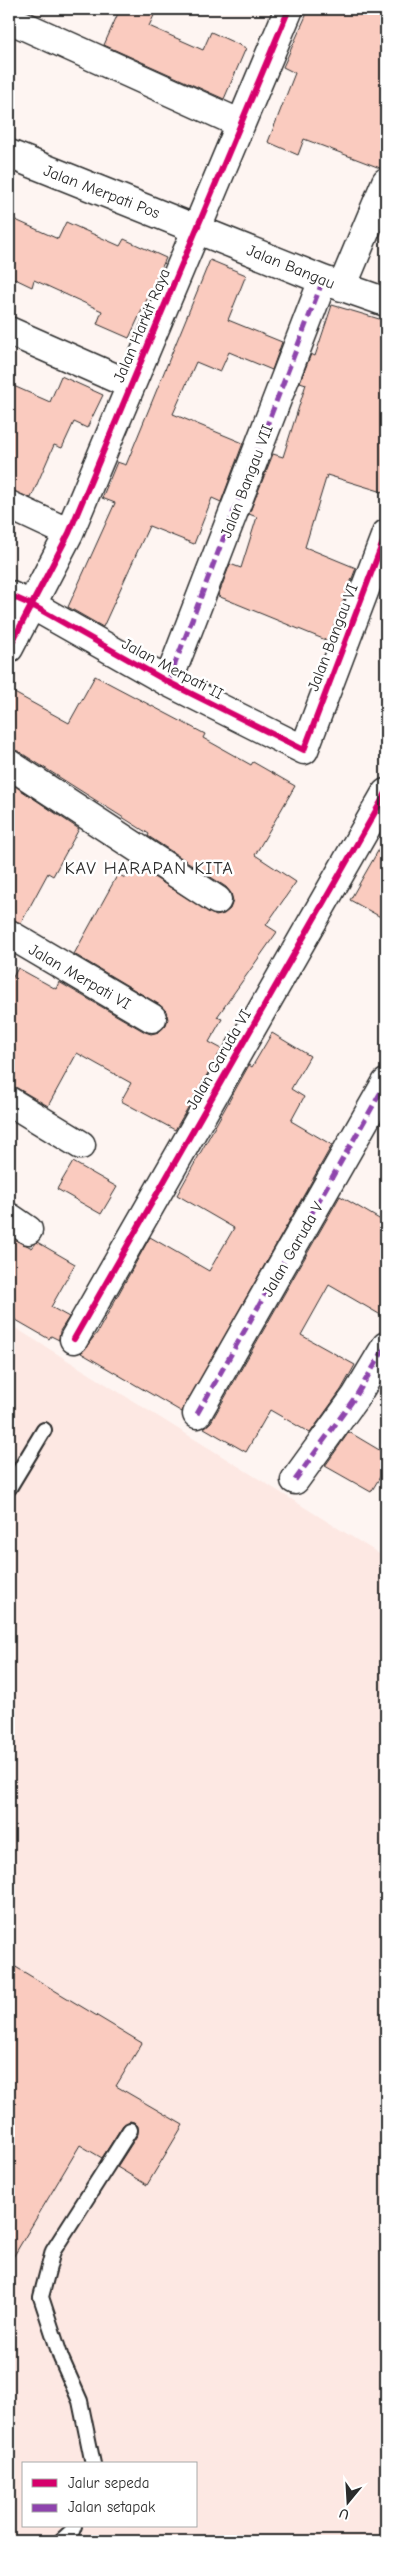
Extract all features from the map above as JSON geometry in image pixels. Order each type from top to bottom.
[{"type":"street","name":"Jalan Harkit Raya","points":[[9,648],[20,600],[69,534],[288,9]]},
{"type":"street","points":[[9,19],[239,123]]},
{"type":"street","name":"Jalan Merpati Pos","points":[[9,154],[196,228]]},
{"type":"street","name":"Jalan Bangau VII","points":[[168,682],[332,283],[386,182]]},
{"type":"street","name":"Jalan Bangau","points":[[196,228],[332,283],[386,302]]},
{"type":"street","points":[[9,331],[131,384]]},
{"type":"street","points":[[9,505],[69,534]]},
{"type":"street","name":"Jalan Bangau VI","points":[[304,750],[386,534]]},
{"type":"street","name":"Jalan Merpati II","points":[[20,600],[168,682],[304,750]]},
{"type":"street","points":[[9,764],[217,900]]},
{"type":"street","name":"Jalan Garuda VI","points":[[74,1339],[386,793]]},
{"type":"street","name":"Jalan Merpati VI","points":[[9,934],[152,1018]]},
{"type":"street","name":"Jalan Garuda V","points":[[197,1414],[386,1083]]},
{"type":"street","points":[[9,1101],[81,1145]]},
{"type":"street","points":[[295,1480],[356,1396],[386,1346]]},
{"type":"lane","points":[[9,1488],[44,1430]]},
{"type":"lane","points":[[93,2462],[80,2401],[61,2358],[41,2297],[53,2251],[130,2130]]},
{"type":"lane","points":[[61,2541],[73,2528]]},
{"type":"shaded area","points":[[9,1324],[386,1558],[386,2541],[9,2541]]},
{"type":"building","points":[[120,9],[157,9],[149,26],[203,50],[211,32],[246,48],[224,99],[104,45]]},
{"type":"building","points":[[309,9],[386,9],[386,167],[380,168],[304,139],[298,155],[268,142],[295,73],[283,67]]},
{"type":"building","points":[[9,217],[58,239],[66,222],[120,246],[124,239],[166,258],[129,338],[97,324],[102,311],[34,280],[32,287],[9,276]]},
{"type":"building","points":[[210,260],[246,275],[228,320],[282,342],[272,370],[229,352],[220,372],[196,362],[173,414],[243,443],[221,502],[212,498],[194,544],[149,526],[103,627],[68,607],[115,503],[102,498],[117,462],[126,465]]},
{"type":"building","points":[[332,305],[386,321],[386,493],[327,475],[305,547],[356,568],[328,641],[218,596],[230,564],[241,568],[257,517],[249,514],[273,454],[283,457],[306,384],[300,382],[311,354],[315,356]]},
{"type":"building","points":[[61,376],[103,395],[87,428],[74,422],[62,448],[54,445],[31,498],[9,490],[9,384],[50,402]]},
{"type":"building","points":[[95,676],[205,734],[203,738],[251,765],[253,762],[295,786],[255,855],[296,882],[266,925],[277,932],[217,1017],[222,1019],[209,1042],[222,1049],[175,1130],[121,1101],[131,1083],[77,1053],[48,1106],[9,1085],[9,984],[18,968],[56,989],[59,982],[145,1032],[151,1034],[159,1032],[166,1025],[168,1019],[166,1011],[160,1005],[74,954],[118,874],[125,878],[133,864],[216,916],[224,914],[230,909],[233,901],[231,893],[226,887],[148,836],[149,834],[18,751],[9,749],[9,690],[69,723]]},
{"type":"building","points":[[9,782],[79,829],[53,876],[48,873],[21,923],[9,918]]},
{"type":"building","points":[[386,837],[386,920],[350,900]]},
{"type":"building","points":[[272,1033],[310,1056],[291,1089],[304,1097],[291,1121],[332,1145],[182,1412],[81,1353],[97,1333],[150,1237],[209,1271],[234,1228],[177,1195],[249,1065],[252,1067]]},
{"type":"building","points":[[73,1162],[117,1187],[101,1214],[57,1189]]},
{"type":"building","points":[[340,1196],[386,1223],[386,1318],[329,1285],[301,1335],[355,1365],[341,1390],[310,1433],[270,1410],[246,1452],[204,1428],[211,1422]]},
{"type":"building","points":[[9,1236],[32,1248],[37,1242],[75,1264],[51,1307],[69,1317],[60,1331],[59,1340],[51,1336],[49,1339],[9,1316]]},
{"type":"building","points":[[349,1432],[386,1454],[386,1467],[371,1492],[325,1466]]},
{"type":"building","points":[[9,1963],[142,2043],[116,2086],[183,2125],[147,2185],[117,2167],[138,2134],[138,2126],[134,2122],[130,2121],[123,2125],[102,2158],[80,2145],[9,2264]]},
{"type":"marked path","points":[[168,682],[323,280]]},
{"type":"marked path","points":[[197,1414],[386,1083]]},
{"type":"marked path","points":[[295,1480],[356,1396],[386,1346]]},
{"type":"cycle path","points":[[9,648],[69,533],[289,9]]},
{"type":"cycle path","points":[[9,595],[32,605],[168,682],[304,750],[386,534]]},
{"type":"cycle path","points":[[74,1339],[386,793]]},
{"type":"district","name":"KAV HARAPAN KITA","points":[[149,868]]}]
